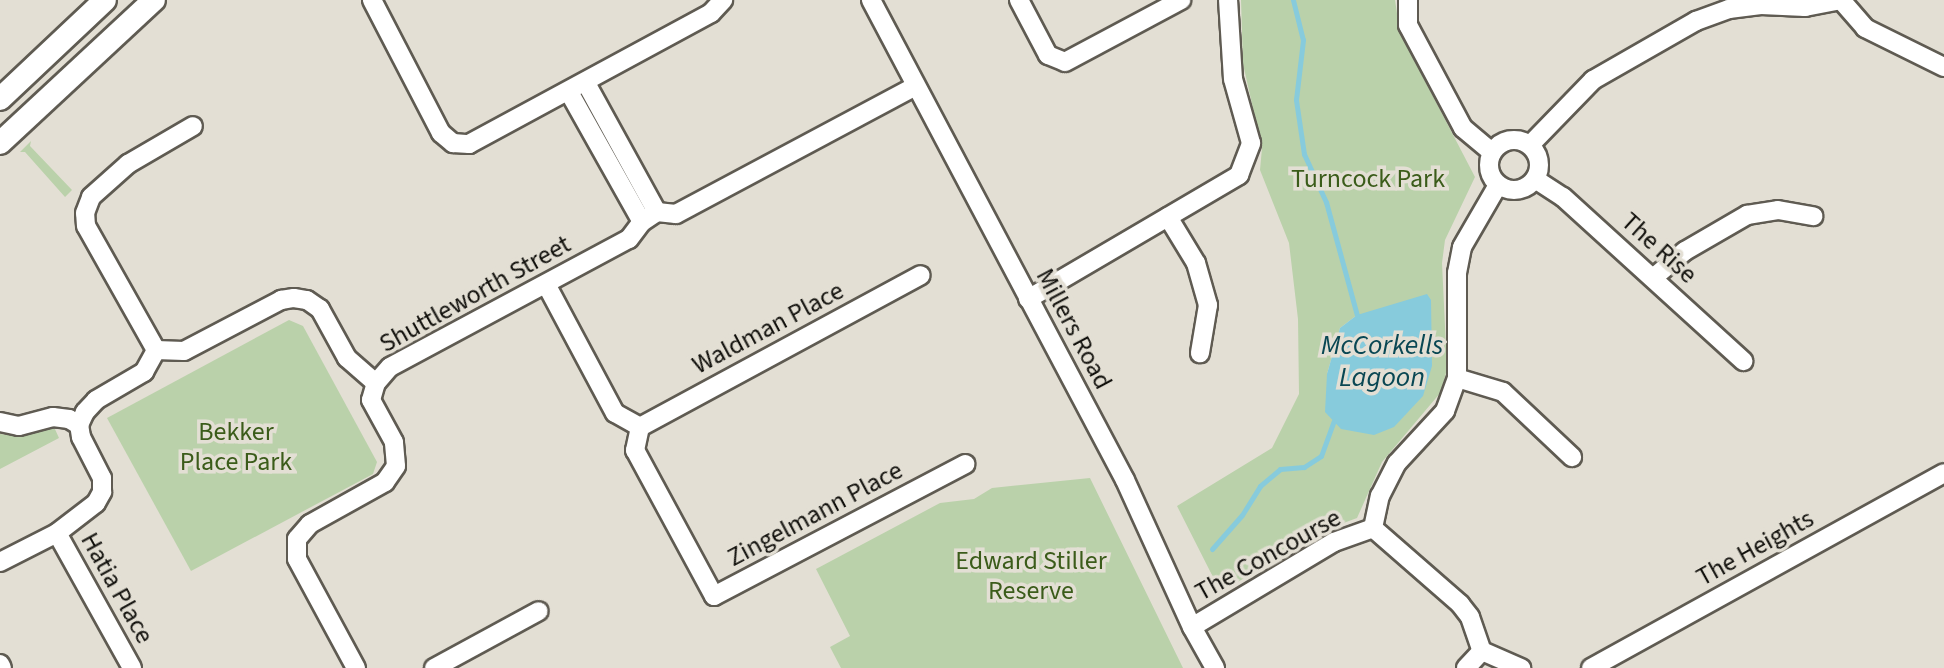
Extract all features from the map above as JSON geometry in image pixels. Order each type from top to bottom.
[{"type":"main road","points":[[0,99],[105,0]]},
{"type":"main road","points":[[0,143],[154,0]]},
{"type":"street","points":[[372,0],[441,133],[453,143],[469,144],[711,13],[723,0]]},
{"type":"street","name":"Millers Road","points":[[864,0],[878,19]]},
{"type":"street","name":"Millers Road","points":[[871,0],[878,19],[1125,480],[1192,627],[1215,668]]},
{"type":"street","points":[[1019,0],[1048,55],[1065,62],[1181,0]]},
{"type":"street","points":[[1028,299],[1239,175],[1251,143],[1233,79],[1228,0]]},
{"type":"street","points":[[1408,0],[1408,25],[1463,128],[1492,152]]},
{"type":"street","points":[[1530,145],[1593,80],[1696,21],[1729,9],[1761,5],[1805,7],[1841,0],[1865,28],[1944,67]]},
{"type":"street","points":[[586,83],[650,217]]},
{"type":"street","name":"Shuttleworth Street","points":[[356,668],[297,559],[297,539],[310,524],[385,482],[396,466],[394,442],[371,400],[376,383],[390,367],[629,239],[650,217],[676,214],[914,87]]},
{"type":"street","points":[[569,92],[650,217]]},
{"type":"street","points":[[156,350],[86,226],[85,213],[91,197],[128,164],[193,126]]},
{"type":"street","points":[[1519,140],[1530,145],[1539,161],[1535,179],[1518,190],[1498,185],[1489,170],[1492,152],[1507,141],[1519,140]]},
{"type":"street","name":"The Rise","points":[[1535,179],[1563,197],[1743,361]]},
{"type":"street","name":"The Concourse","points":[[1192,627],[1334,542],[1373,528],[1380,496],[1397,463],[1445,411],[1457,378],[1457,273],[1462,247],[1498,185]]},
{"type":"street","points":[[1653,278],[1713,232],[1747,215],[1778,210],[1813,216]]},
{"type":"street","points":[[1168,217],[1196,263],[1208,305],[1200,353]]},
{"type":"street","name":"Waldman Place","points":[[640,427],[921,275]]},
{"type":"street","points":[[546,284],[615,413],[640,427]]},
{"type":"street","points":[[156,350],[184,351],[281,300],[294,298],[307,300],[320,309],[347,358],[376,383]]},
{"type":"street","points":[[0,562],[57,533],[82,516],[102,492],[102,478],[81,437],[79,425],[96,400],[144,372],[156,350]]},
{"type":"street","points":[[1457,378],[1503,392],[1572,457]]},
{"type":"street","points":[[0,422],[19,426],[53,417],[79,425]]},
{"type":"street","name":"Zingelmann Place","points":[[640,427],[635,450],[714,596],[965,464]]},
{"type":"street","name":"The Heights","points":[[1591,668],[1944,473]]},
{"type":"street","points":[[1373,528],[1460,604],[1470,617],[1482,651],[1521,668]]},
{"type":"street","name":"Hatia Place","points":[[57,533],[132,668]]},
{"type":"street","points":[[434,668],[539,611]]},
{"type":"street","points":[[1466,668],[1482,651]]},
{"type":"green space","name":"Turncock Park","points":[[1241,0],[1395,0],[1400,33],[1475,177],[1445,240],[1442,263],[1447,369],[1441,392],[1382,462],[1357,518],[1330,528],[1229,587],[1214,579],[1177,506],[1272,448],[1299,394],[1298,319],[1289,243],[1260,170],[1262,148],[1243,64]],"holes":[[[1357,315],[1327,374],[1340,328]]]},
{"type":"green space","points":[[31,141],[30,146],[72,190],[65,197],[25,152],[20,152]]},
{"type":"green space","name":"Bekker Place Park","points":[[289,320],[303,326],[377,462],[373,474],[191,571],[107,418]]},
{"type":"green space","points":[[54,427],[59,438],[0,469],[0,434],[19,436]]},
{"type":"green space","name":"Edward Stiller Reserve","points":[[1090,478],[1183,668],[841,668],[830,647],[850,636],[816,569],[940,503],[974,499],[992,488]]},
{"type":"water","name":"McCorkells Lagoon","points":[[1427,294],[1431,300],[1432,366],[1423,396],[1394,427],[1374,435],[1341,429],[1325,412],[1327,374],[1340,328],[1357,315]]},
{"type":"waterway","points":[[1293,0],[1303,40],[1296,100],[1304,154],[1326,202],[1357,315]]},
{"type":"waterway","points":[[1212,549],[1242,515],[1260,486],[1280,469],[1304,467],[1321,456],[1334,421]]}]
